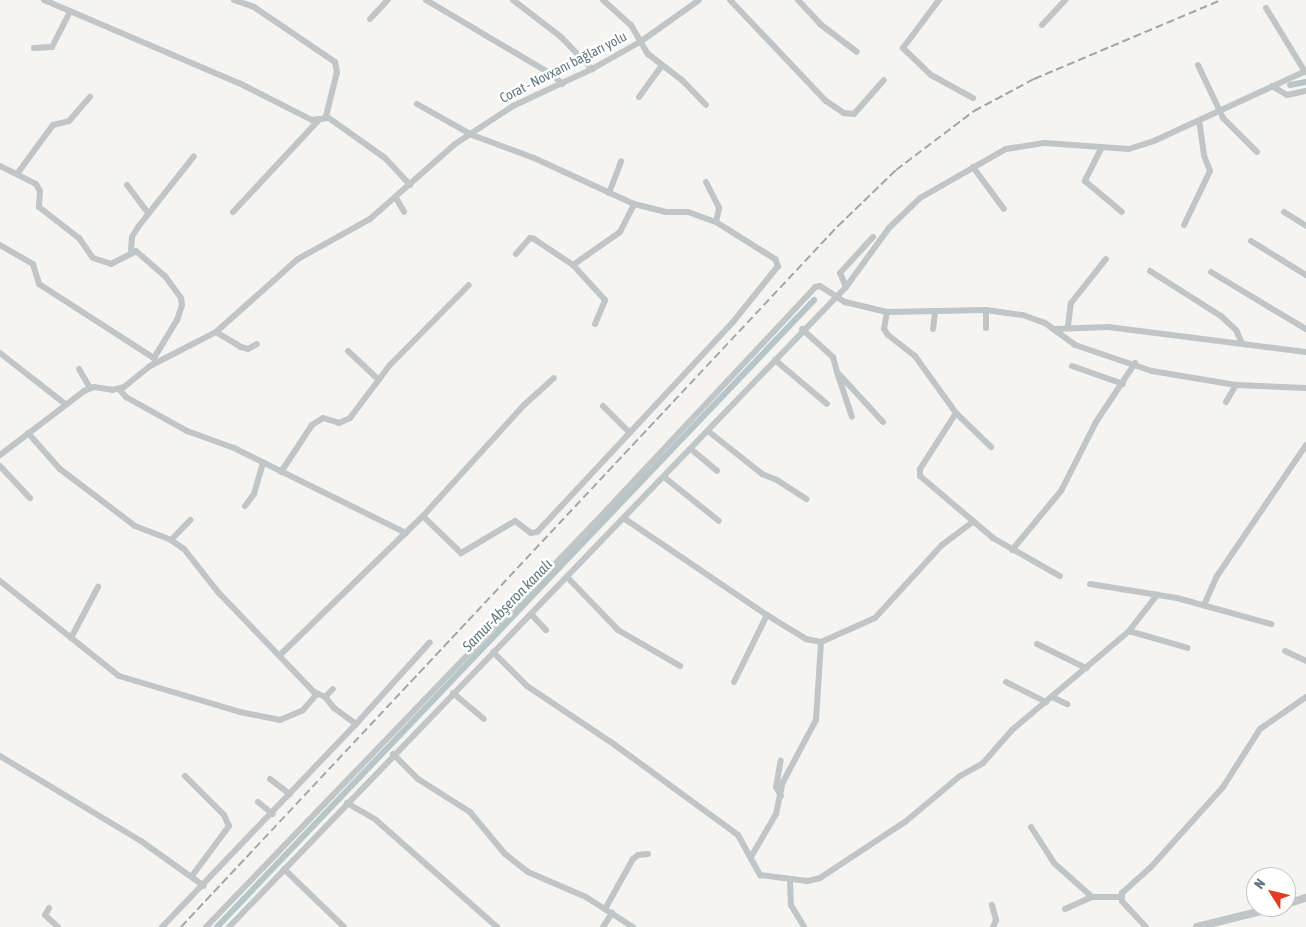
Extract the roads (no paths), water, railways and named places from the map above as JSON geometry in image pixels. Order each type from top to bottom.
[{"type":"street","points":[[44,0],[239,83],[318,122]]},
{"type":"street","points":[[234,0],[254,7],[334,62],[337,72],[325,110],[328,118],[385,158],[410,185]]},
{"type":"street","points":[[370,19],[388,0]]},
{"type":"street","points":[[426,0],[553,75],[562,84]]},
{"type":"street","points":[[513,0],[561,37],[592,69]]},
{"type":"street","points":[[603,0],[631,25],[648,54],[706,105]]},
{"type":"street","name":"Corat - Novxanı bağları yolu","points":[[119,389],[155,360],[216,332],[298,259],[370,218],[396,198],[450,148],[513,106],[592,69],[640,42],[699,0]]},
{"type":"street","points":[[730,0],[826,101],[844,113],[854,114],[884,80]]},
{"type":"street","points":[[798,0],[820,24],[857,52]]},
{"type":"street","points":[[939,0],[903,48],[932,75],[973,98]]},
{"type":"street","points":[[1042,25],[1065,0]]},
{"type":"street","points":[[229,927],[493,652],[625,519],[802,330],[846,287],[889,228],[907,208],[928,192],[1018,145],[1045,143],[1101,149],[1129,149],[1199,121],[1306,72],[1266,8]]},
{"type":"street","points":[[34,48],[52,47],[70,12]]},
{"type":"street","points":[[639,97],[662,65]]},
{"type":"street","points":[[1198,65],[1220,111],[1232,129],[1257,152]]},
{"type":"street","points":[[1272,86],[1287,95],[1306,91]]},
{"type":"street","points":[[17,174],[55,123],[66,122],[90,97]]},
{"type":"street","points":[[417,104],[472,134],[534,158],[634,204],[666,212],[688,212],[716,222],[775,259],[778,266],[754,299],[535,533],[515,521],[464,554],[423,516]]},
{"type":"street","points":[[233,212],[318,122],[328,118]]},
{"type":"street","points":[[1184,224],[1210,171],[1204,155],[1199,121]]},
{"type":"street","points":[[1101,149],[1085,180],[1122,212]]},
{"type":"street","points":[[130,251],[132,237],[148,213],[194,156]]},
{"type":"street","points":[[609,193],[622,161]]},
{"type":"street","points":[[0,166],[36,184],[40,192],[39,207],[79,238],[93,258],[111,264],[130,251],[136,250],[148,257],[181,298],[177,320],[155,360],[39,284],[33,264],[0,245]]},
{"type":"street","points":[[973,167],[1004,209]]},
{"type":"street","points":[[706,182],[719,208],[716,222]]},
{"type":"street","points":[[127,185],[148,213]]},
{"type":"street","points":[[396,198],[404,212]]},
{"type":"street","points":[[573,265],[620,232],[634,204]]},
{"type":"street","points":[[1284,212],[1306,226]]},
{"type":"street","points":[[846,287],[840,273],[872,237]]},
{"type":"street","points":[[516,254],[530,238],[573,265],[606,300],[595,324]]},
{"type":"street","points":[[1251,241],[1306,275]]},
{"type":"street","points":[[1068,326],[1072,304],[1106,259]]},
{"type":"street","points":[[1150,271],[1221,316],[1236,330],[1242,343]]},
{"type":"street","points":[[1211,272],[1306,329]]},
{"type":"street","points":[[281,472],[312,424],[323,418],[344,421],[379,380],[469,285]]},
{"type":"street","points":[[206,927],[602,515],[809,293],[818,286],[835,297],[887,312],[986,310],[1023,315],[1045,322],[1074,345],[1152,371],[1236,385],[1306,388]]},
{"type":"street","points":[[986,310],[986,328]]},
{"type":"street","points":[[887,312],[884,329],[921,363],[956,413],[991,447]]},
{"type":"street","points":[[933,329],[935,312]]},
{"type":"street","points":[[1054,329],[1068,326],[1108,327],[1306,352]]},
{"type":"street","points":[[802,330],[833,357],[852,417]]},
{"type":"street","points":[[216,332],[241,348],[248,349],[257,344]]},
{"type":"street","points":[[348,352],[379,380]]},
{"type":"street","points":[[0,353],[55,393],[65,404]]},
{"type":"street","points":[[775,360],[827,404]]},
{"type":"street","points":[[1012,550],[1061,491],[1096,422],[1135,364]]},
{"type":"street","points":[[1072,366],[1123,384]]},
{"type":"street","points":[[79,369],[90,388]]},
{"type":"street","points":[[837,372],[882,422]]},
{"type":"street","points":[[280,655],[423,516],[524,405],[554,378]]},
{"type":"street","points":[[1226,402],[1236,385]]},
{"type":"street","points":[[0,455],[65,404],[90,388],[119,389],[126,397],[181,428],[263,463],[406,533]]},
{"type":"street","points":[[603,406],[630,433]]},
{"type":"street","points":[[956,413],[919,472],[922,479],[973,522],[1012,550],[1060,576]]},
{"type":"street","points":[[708,431],[762,474],[777,480],[806,499]]},
{"type":"street","points":[[28,433],[60,469],[135,526],[171,540],[193,557],[218,592],[317,694],[324,697],[356,724]]},
{"type":"street","points":[[1204,605],[1217,576],[1306,445]]},
{"type":"street","points":[[691,448],[717,471]]},
{"type":"street","points":[[245,506],[254,494],[263,463]]},
{"type":"street","points":[[0,466],[30,498]]},
{"type":"street","points":[[664,477],[719,521]]},
{"type":"street","points":[[625,519],[767,615],[806,639],[821,642],[875,618],[942,545],[973,522]]},
{"type":"street","points":[[171,540],[190,520]]},
{"type":"street","points":[[568,578],[618,630],[680,666]]},
{"type":"street","points":[[0,581],[114,674],[262,718],[289,718],[303,710],[317,694]]},
{"type":"street","points":[[1090,584],[1204,605],[1271,624]]},
{"type":"street","points":[[71,638],[98,587]]},
{"type":"street","points":[[493,652],[528,686],[615,745],[732,831],[751,857],[753,866],[760,875],[790,880],[814,881],[905,822],[960,776],[983,763],[1007,734],[1129,632],[1157,595]]},
{"type":"street","points":[[531,614],[546,630]]},
{"type":"street","points":[[734,682],[767,615]]},
{"type":"street","points":[[1129,632],[1188,648]]},
{"type":"street","points":[[162,927],[272,814],[430,642]]},
{"type":"street","points":[[751,857],[776,814],[783,782],[816,720],[821,642]]},
{"type":"street","points":[[1037,644],[1086,668]]},
{"type":"street","points":[[1285,650],[1306,661]]},
{"type":"street","points":[[1006,682],[1046,702]]},
{"type":"street","points":[[324,697],[333,689]]},
{"type":"street","points":[[453,694],[484,720]]},
{"type":"street","points":[[1052,697],[1066,704]]},
{"type":"street","points":[[1065,909],[1092,897],[1120,896],[1218,794],[1260,729],[1306,697]]},
{"type":"street","points":[[394,754],[418,779],[470,812],[505,854],[528,872],[577,893],[633,927]]},
{"type":"street","points":[[0,756],[140,841],[204,886]]},
{"type":"street","points":[[781,760],[776,787],[781,796]]},
{"type":"street","points":[[184,776],[224,815],[229,826],[192,876]]},
{"type":"street","points":[[270,779],[290,794]]},
{"type":"street","points":[[258,802],[272,814]]},
{"type":"street","points":[[347,803],[376,820],[497,927]]},
{"type":"street","points":[[1031,827],[1054,863],[1092,897]]},
{"type":"street","points":[[605,909],[633,859],[638,855],[648,854]]},
{"type":"street","points":[[284,869],[344,927]]},
{"type":"street","points":[[790,880],[791,905],[804,927]]},
{"type":"street","points":[[1120,896],[1146,927]]},
{"type":"street","points":[[992,905],[996,920],[993,927]]},
{"type":"street","points":[[49,908],[45,915],[58,927]]},
{"type":"street","points":[[603,927],[612,913]]},
{"type":"street","points":[[1197,927],[1246,915]]},
{"type":"waterway","name":"Samur-Abşeron kanalı","points":[[1290,85],[1306,82]]},
{"type":"waterway","name":"Samur-Abşeron kanalı","points":[[217,927],[814,300]]},
{"type":"railway","points":[[181,927],[838,226],[896,170],[974,111],[1034,79],[1221,0]]}]
